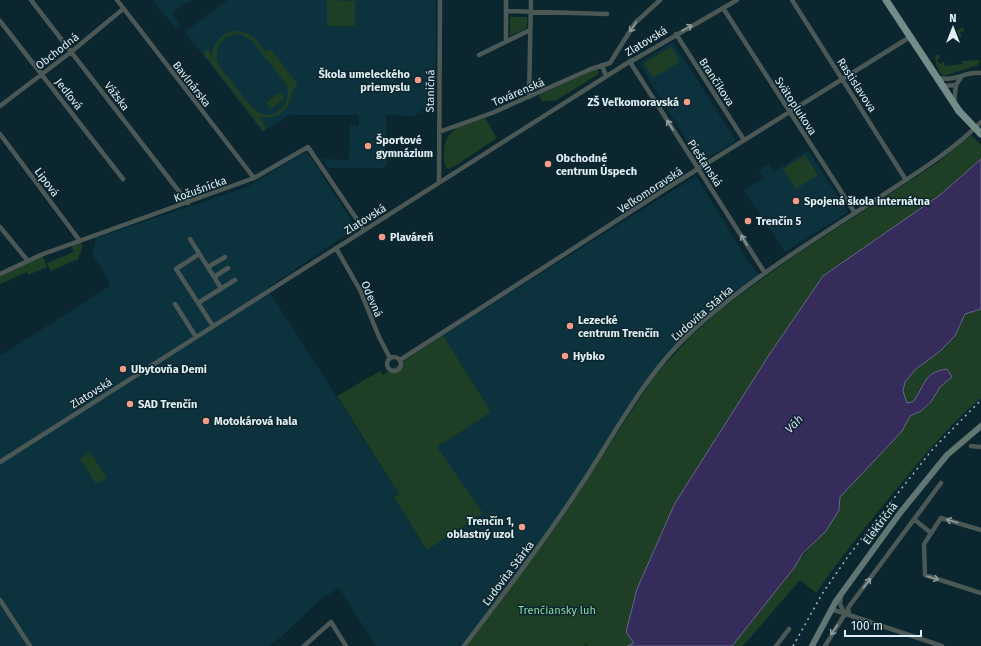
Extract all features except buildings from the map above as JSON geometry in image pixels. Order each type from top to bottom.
[{"type":"main road","points":[[886,0],[954,104],[981,134]]},
{"type":"main road","name":"Električná","points":[[812,646],[831,609],[900,513],[940,463],[959,443],[981,426]]},
{"type":"street","name":"Vážska","points":[[31,0],[188,203]]},
{"type":"street","name":"Bavlnárska","points":[[117,0],[254,178]]},
{"type":"street","name":"Staničná","points":[[439,182],[440,0]]},
{"type":"street","points":[[506,0],[506,41]]},
{"type":"street","points":[[529,97],[531,0]]},
{"type":"street","name":"Továrenská","points":[[439,132],[529,97],[602,65],[610,63],[635,24],[660,0]]},
{"type":"street","name":"Zlatovská","points":[[0,462],[606,76],[676,34],[737,0]]},
{"type":"street","name":"Rastislavova","points":[[792,0],[906,180]]},
{"type":"street","name":"Svätoplukova","points":[[723,8],[854,213]]},
{"type":"street","name":"Obchodná","points":[[0,106],[71,52],[123,9]]},
{"type":"street","points":[[506,11],[607,14]]},
{"type":"street","name":"Jedľová","points":[[0,21],[123,179]]},
{"type":"street","points":[[478,55],[530,30]]},
{"type":"street","name":"Brančíkova","points":[[676,34],[744,140]]},
{"type":"street","name":"Veľkomoravská","points":[[400,360],[744,140],[843,80],[910,37]]},
{"type":"street","name":"Piešťanská","points":[[630,62],[765,273]]},
{"type":"street","points":[[602,65],[606,76]]},
{"type":"street","points":[[937,78],[949,80],[972,73],[981,73]]},
{"type":"street","points":[[954,104],[956,86],[962,76]]},
{"type":"street","points":[[942,86],[956,86]]},
{"type":"street","name":"Ľudovíta Stárka","points":[[464,646],[554,525],[625,414],[667,357],[705,320],[765,273],[937,159],[967,136],[981,122]]},
{"type":"street","name":"Lipová","points":[[0,134],[80,241]]},
{"type":"street","name":"Kožušnícka","points":[[0,274],[28,261],[80,241],[254,178],[308,146],[364,230]]},
{"type":"street","points":[[0,227],[28,261]]},
{"type":"street","points":[[190,240],[221,288]]},
{"type":"street","name":"Odevná","points":[[336,248],[360,290],[379,337],[390,358]]},
{"type":"street","points":[[200,254],[176,269],[213,326]]},
{"type":"street","points":[[208,267],[225,256]]},
{"type":"street","points":[[214,277],[228,268]]},
{"type":"street","points":[[198,303],[235,280]]},
{"type":"street","points":[[175,304],[196,337]]},
{"type":"street","points":[[394,357],[400,360],[400,369],[391,371],[387,366],[387,362],[390,358],[394,357]]},
{"type":"street","points":[[971,446],[981,447]]},
{"type":"street","points":[[825,646],[847,614],[848,608],[915,520],[941,483]]},
{"type":"street","points":[[981,530],[941,518],[924,544],[925,575],[981,593]]},
{"type":"street","points":[[915,520],[931,533]]},
{"type":"street","points":[[841,594],[840,604],[847,614]]},
{"type":"street","points":[[0,600],[30,646]]},
{"type":"street","points":[[831,609],[942,646]]},
{"type":"street","points":[[304,646],[331,622],[346,646]]},
{"type":"street","points":[[776,646],[789,629]]},
{"type":"shaded area","points":[[153,0],[191,0],[172,13],[180,25],[175,28]]},
{"type":"shaded area","points":[[228,0],[436,0],[435,109],[421,109],[421,113],[416,113],[416,116],[386,115],[387,166],[384,166],[384,168],[328,168],[321,157],[324,159],[349,160],[350,125],[359,126],[359,115],[289,115],[263,132],[185,32]]},
{"type":"shaded area","name":"ZŠ Veľkomoravská","points":[[673,42],[736,141],[702,161],[698,159],[639,63]]},
{"type":"shaded area","name":"Spojená škola internátna","points":[[808,150],[848,212],[785,252],[744,190],[764,178],[759,170],[769,164],[774,172]]},
{"type":"shaded area","points":[[306,153],[310,156],[356,228],[267,288],[399,494],[394,497],[427,550],[437,446],[491,412],[443,335],[696,176],[750,264],[762,279],[720,310],[672,355],[632,408],[560,521],[467,646],[376,646],[339,588],[321,599],[281,637],[268,646],[0,646],[0,356],[110,286],[105,273],[92,254],[96,238],[247,187],[300,155]]},
{"type":"green space","points":[[327,0],[355,1],[355,26],[327,26]]},
{"type":"green space","points":[[510,17],[527,17],[527,28],[510,36]]},
{"type":"green space","points":[[963,27],[964,31],[960,34],[962,35],[961,37],[947,37]]},
{"type":"green space","points":[[239,31],[249,34],[266,52],[271,49],[298,85],[292,91],[289,103],[282,112],[272,117],[259,117],[267,128],[263,131],[203,53],[207,49],[212,56],[214,47],[218,40],[229,32]],"holes":[[[235,34],[240,34],[252,41],[286,84],[288,94],[287,100],[282,108],[275,113],[267,115],[260,113],[254,108],[222,69],[217,60],[217,49],[226,38]]]},
{"type":"green space","points":[[672,47],[680,62],[653,78],[644,63]]},
{"type":"green space","points":[[939,54],[940,57],[937,60],[940,64],[944,61],[945,66],[963,64],[962,61],[979,60],[980,62],[978,65],[944,76],[936,64],[936,55]]},
{"type":"green space","points":[[594,70],[598,70],[599,74],[555,101],[542,101],[539,95]]},
{"type":"green space","points":[[280,92],[285,98],[271,109],[266,103]]},
{"type":"green space","points":[[485,118],[497,138],[455,166],[449,169],[447,168],[444,162],[445,144],[451,132],[463,125]]},
{"type":"green space","name":"Trenčiansky luh","points":[[971,135],[981,145],[981,159],[940,195],[823,276],[769,355],[675,503],[637,589],[631,610],[634,643],[627,646],[588,646],[586,644],[584,646],[467,646],[560,521],[653,378],[689,338],[720,310],[791,258],[936,164]]},
{"type":"green space","points":[[805,155],[818,175],[796,189],[783,169]]},
{"type":"green space","points":[[80,242],[83,246],[78,259],[51,271],[47,263],[74,252],[71,245]]},
{"type":"green space","points":[[42,254],[47,267],[28,275],[27,272],[0,284],[0,273]]},
{"type":"green space","points":[[981,309],[981,398],[946,431],[914,467],[854,542],[816,593],[800,580],[743,646],[732,646],[839,510],[840,497],[902,431],[910,416],[921,411],[931,403],[940,387],[947,369],[940,370],[930,377],[913,402],[907,403],[903,391],[904,384],[909,376],[950,342],[955,336],[965,314]]},
{"type":"green space","points":[[443,335],[491,412],[437,447],[483,513],[427,550],[394,497],[399,494],[337,396],[380,371],[383,375]]},
{"type":"green space","points":[[90,452],[107,478],[96,484],[80,459]]},
{"type":"water","name":"Váh","points":[[981,159],[981,309],[965,314],[955,336],[939,352],[916,369],[905,382],[903,391],[907,403],[913,402],[926,381],[933,373],[947,369],[952,377],[940,387],[931,402],[921,411],[910,416],[902,431],[840,497],[839,510],[826,531],[803,553],[794,568],[732,646],[627,646],[634,643],[626,632],[637,589],[675,503],[769,355],[823,276],[940,195]]},
{"type":"railway","points":[[793,646],[822,594],[849,555],[932,450],[981,400]]},
{"type":"place","name":"Škola umeleckého priemyslu","points":[[418,80]]},
{"type":"place","name":"ZŠ Veľkomoravská","points":[[687,102]]},
{"type":"place","name":"Športové gymnázium","points":[[368,146]]},
{"type":"place","name":"Obchodné centrum Úspech","points":[[548,164]]},
{"type":"place","name":"Spojená škola internátna","points":[[796,201]]},
{"type":"place","name":"Trenčín 5","points":[[748,221]]},
{"type":"place","name":"Plaváreň","points":[[382,237]]},
{"type":"place","name":"Lezecké centrum Trenčín","points":[[570,326]]},
{"type":"place","name":"Hybko","points":[[565,356]]},
{"type":"place","name":"Ubytovňa Demi","points":[[123,369]]},
{"type":"place","name":"SAD Trenčín","points":[[130,404]]},
{"type":"place","name":"Motokárová hala","points":[[206,421]]},
{"type":"place","name":"Trenčín 1, oblastný uzol","points":[[522,527]]}]
